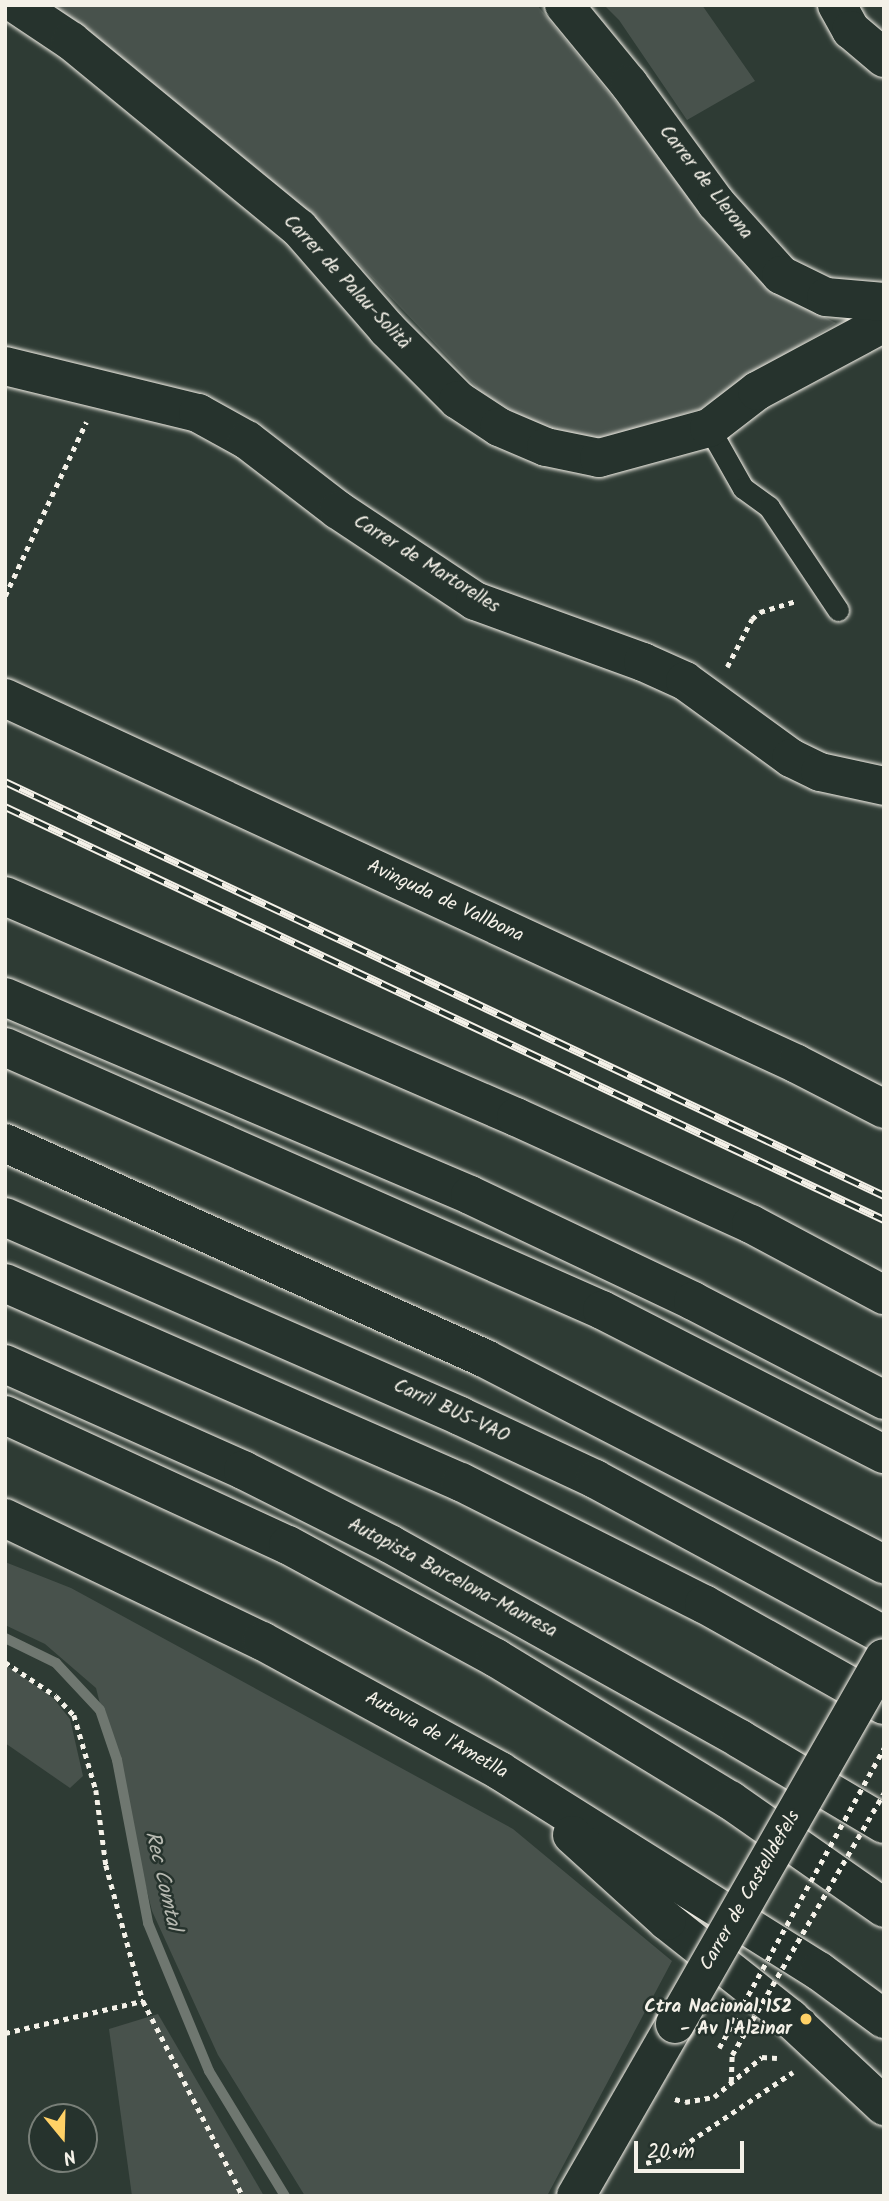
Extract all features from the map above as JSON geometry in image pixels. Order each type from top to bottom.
[{"type":"main road","name":"Carrer de Palau-Solità","points":[[17,5],[71,41],[299,228],[387,330],[458,400],[499,427],[546,447],[599,458],[709,428],[757,391],[884,323]]},
{"type":"main road","name":"Carrer de Llerona","points":[[564,5],[629,84],[716,203],[781,275],[826,297],[884,302]]},
{"type":"main road","points":[[837,5],[851,30],[884,58]]},
{"type":"main road","name":"Carrer de Martorelles","points":[[5,366],[100,392],[198,413],[247,440],[338,510],[475,601],[643,662],[702,693],[790,758],[820,772],[884,786]]},
{"type":"main road","name":"Avinguda de Vallbona","points":[[5,698],[797,1064],[884,1109]]},
{"type":"main road","points":[[5,896],[516,1117],[751,1224],[884,1295]]},
{"type":"main road","points":[[5,997],[470,1195],[693,1301],[884,1400]]},
{"type":"main road","points":[[5,1047],[601,1310],[884,1454]]},
{"type":"main road","points":[[5,1143],[486,1359],[884,1564]]},
{"type":"main road","name":"Carril BUS-VAO","points":[[12,1219],[324,1353],[595,1479],[884,1634]]},
{"type":"main road","points":[[5,1283],[461,1482],[704,1604],[884,1705]]},
{"type":"main road","name":"Autopista Barcelona-Manresa","points":[[5,1364],[243,1470],[390,1544],[740,1738],[884,1825]]},
{"type":"main road","points":[[5,1415],[288,1545],[496,1658],[720,1794],[884,1908]]},
{"type":"main road","name":"Autovia de l'Ametlla","points":[[5,1518],[262,1641],[500,1771],[846,1991],[884,2019]]},
{"type":"main road","name":"Carrer de Castelldefels","points":[[576,2196],[884,1658]]},
{"type":"main road","points":[[500,1771],[667,1920],[790,2018],[884,2106]]},
{"type":"lane","points":[[709,428],[743,488],[769,507],[838,610]]},
{"type":"path","points":[[5,596],[100,392]]},
{"type":"path","points":[[702,693],[724,672],[752,619],[760,612],[799,600],[816,579]]},
{"type":"path","points":[[5,1662],[56,1696],[74,1715],[96,1790],[106,1865],[144,2001],[243,2196]]},
{"type":"path","points":[[719,2049],[884,1748]]},
{"type":"path","points":[[730,2083],[732,2055],[884,1793]]},
{"type":"path","points":[[735,1999],[764,2024]]},
{"type":"path","points":[[5,2033],[144,2001]]},
{"type":"path","points":[[664,2095],[685,2102],[714,2096],[762,2057]]},
{"type":"path","points":[[646,2163],[665,2158],[780,2080]]},
{"type":"shaded area","points":[[46,5],[537,5],[768,288],[836,323],[700,409],[601,439],[545,431],[481,392],[316,219]]},
{"type":"shaded area","points":[[604,5],[702,5],[755,81],[687,120],[619,20]]},
{"type":"shaded area","points":[[5,1562],[71,1588],[513,1829],[672,1961],[547,2196],[305,2196],[218,2055],[152,1911],[96,1688],[45,1644],[5,1625]]},
{"type":"shaded area","points":[[5,1664],[53,1698],[70,1719],[83,1776],[70,1788],[5,1743]]},
{"type":"shaded area","points":[[158,2014],[264,2196],[132,2196],[109,2029]]},
{"type":"waterway","name":"Rec Comtal","points":[[5,1638],[56,1663],[100,1710],[117,1760],[148,1923],[209,2071],[285,2196]]},
{"type":"railway","points":[[5,782],[884,1196]]},
{"type":"railway","points":[[5,807],[884,1220]]},
{"type":"place","name":"Ctra Nacional 152 - Av l'Alzinar","points":[[806,2019]]}]
